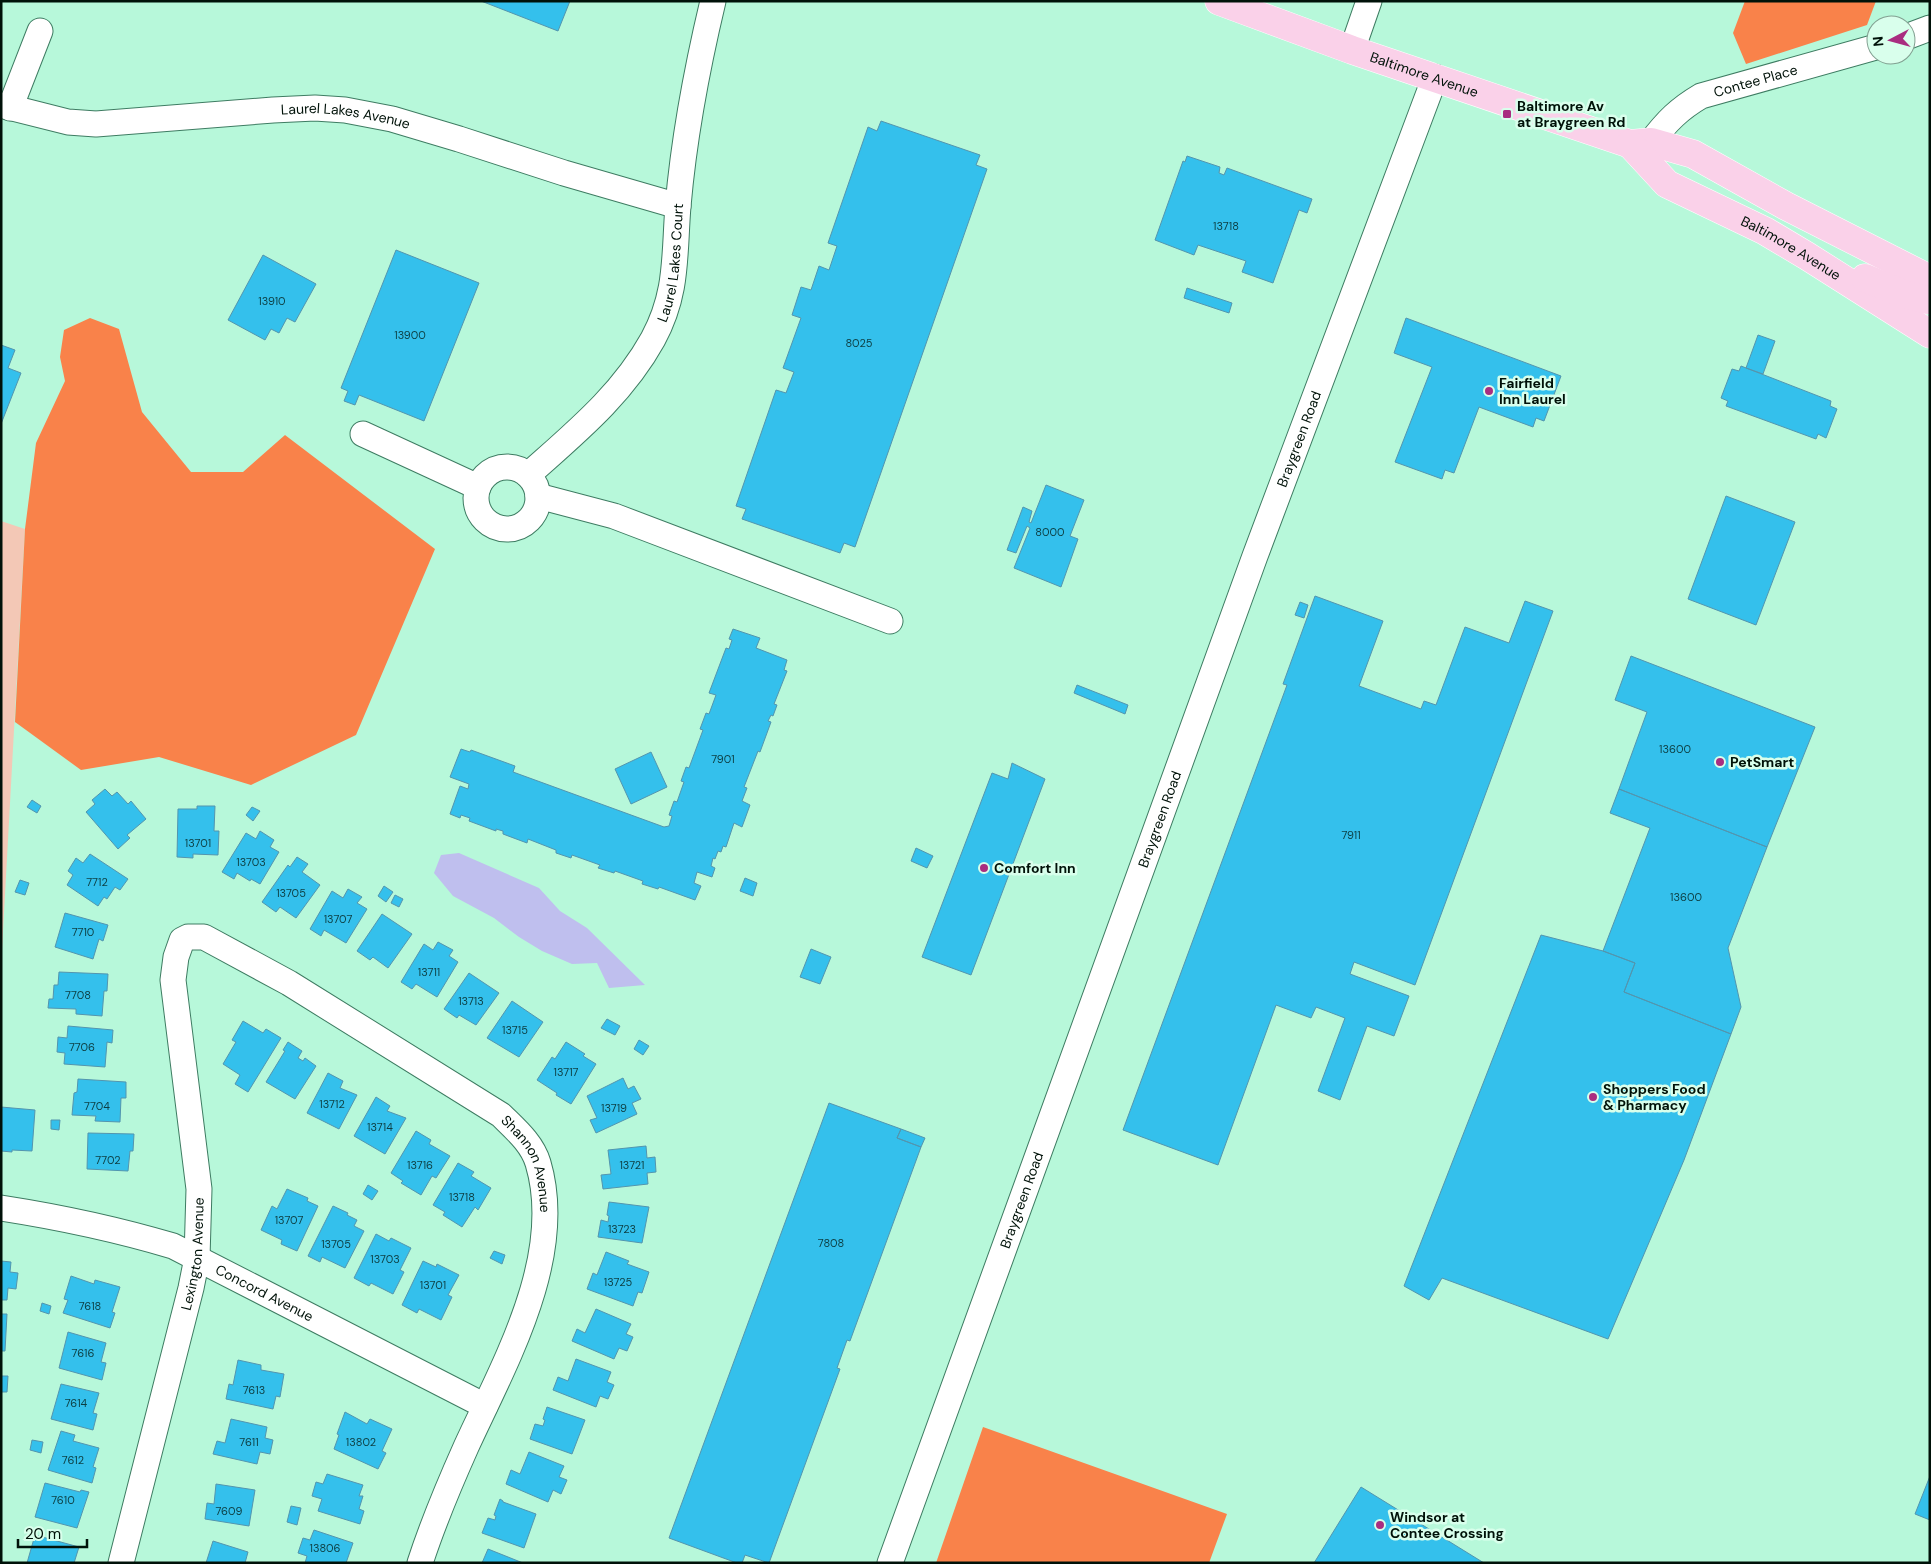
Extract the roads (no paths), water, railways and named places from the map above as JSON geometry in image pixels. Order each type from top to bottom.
[{"type":"main road","name":"Baltimore Avenue","points":[[1219,1],[1352,50],[1435,77],[1640,143],[1693,154],[1786,206],[1930,279]]},
{"type":"main road","name":"Baltimore Avenue","points":[[1640,143],[1667,184],[1765,231],[1930,334]]},
{"type":"main road","points":[[1807,256],[1904,294],[1926,300],[1930,299]]},
{"type":"street","name":"Laurel Lakes Court","points":[[478,487],[476,499],[479,511],[486,521],[496,527],[508,529],[520,526],[530,519],[536,508],[533,486],[616,393],[653,338],[668,304],[673,284],[678,206],[700,54],[713,1]]},
{"type":"street","points":[[1352,50],[1369,1]]},
{"type":"street","points":[[1916,33],[1930,28]]},
{"type":"street","points":[[6,106],[40,31]]},
{"type":"street","name":"Contee Place","points":[[1640,143],[1683,106],[1701,96],[1866,50]]},
{"type":"street","name":"Braygreen Road","points":[[890,1563],[1255,556],[1435,77]]},
{"type":"street","name":"Laurel Lakes Avenue","points":[[6,106],[68,122],[96,124],[273,110],[315,108],[345,110],[392,119],[451,136],[564,173],[678,206]]},
{"type":"street","points":[[363,434],[478,487],[484,477],[494,470],[506,466],[518,468],[533,486],[890,621]]},
{"type":"street","name":"Shannon Avenue","points":[[182,940],[188,937],[204,936],[289,983],[501,1115],[528,1143],[537,1161],[543,1186],[544,1214],[543,1242],[536,1277],[508,1359],[433,1524],[420,1563]]},
{"type":"street","name":"Lexington Avenue","points":[[121,1563],[197,1258],[199,1189],[173,980],[176,957],[182,940]]},
{"type":"street","name":"Concord Avenue","points":[[1,1208],[80,1222],[173,1246],[485,1406]]},
{"type":"water","points":[[459,853],[539,888],[560,911],[587,928],[645,985],[609,988],[597,963],[572,964],[542,951],[494,918],[453,896],[434,873],[441,855]]},
{"type":"place","name":"Baltimore Av at Braygreen Rd","points":[[1507,114]]},
{"type":"place","name":"Fairfield Inn Laurel","points":[[1489,391]]},
{"type":"place","name":"PetSmart","points":[[1720,762]]},
{"type":"place","name":"Comfort Inn","points":[[984,868]]},
{"type":"place","name":"Shoppers Food & Pharmacy","points":[[1593,1097]]},
{"type":"place","name":"Windsor at Contee Crossing","points":[[1380,1525]]}]
